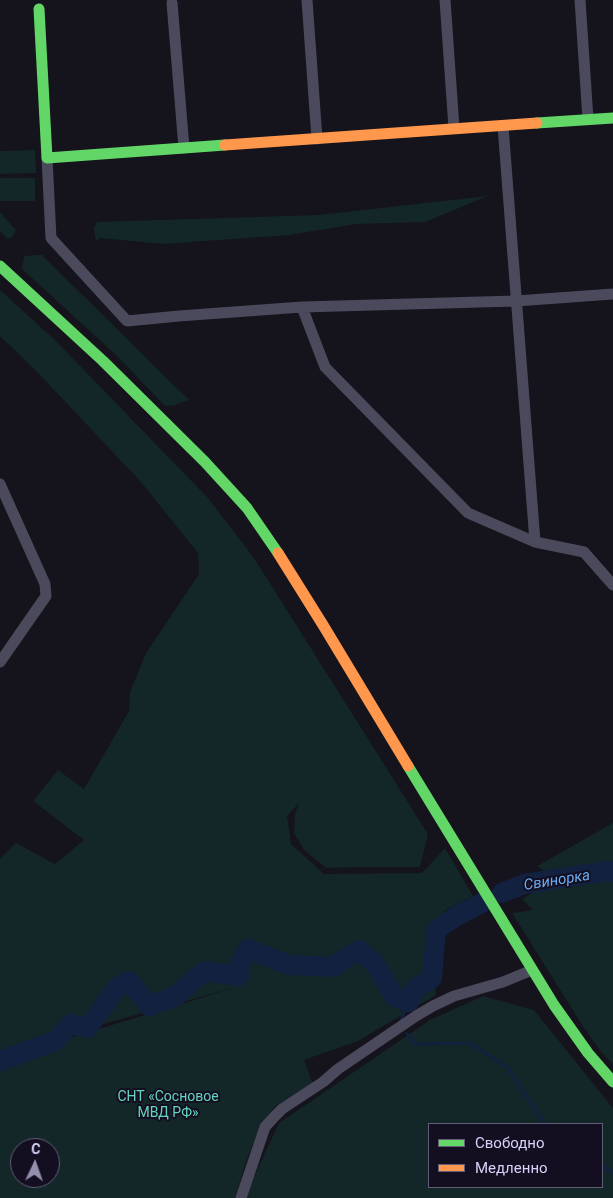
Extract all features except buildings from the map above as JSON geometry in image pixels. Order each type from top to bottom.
[{"type":"main road","points":[[39,9],[47,158],[613,118]]},
{"type":"main road","points":[[0,266],[103,361],[205,462],[247,508],[323,625],[554,1005],[578,1040],[613,1082]]},
{"type":"street","points":[[307,0],[317,139]]},
{"type":"street","points":[[445,0],[454,128]]},
{"type":"street","points":[[580,0],[588,120]]},
{"type":"street","points":[[172,3],[184,148]]},
{"type":"street","points":[[503,126],[535,542]]},
{"type":"street","points":[[47,158],[51,238],[127,322],[179,316],[302,307],[516,301],[613,294]]},
{"type":"street","points":[[302,307],[325,367],[468,513],[535,542],[584,552],[613,585]]},
{"type":"street","points":[[0,484],[45,584],[46,596],[0,662]]},
{"type":"street","points":[[241,1198],[265,1127],[282,1109],[433,1006],[454,996],[503,982],[532,970]]},
{"type":"green space","points":[[35,150],[36,173],[0,174],[0,151]]},
{"type":"green space","points":[[0,178],[35,178],[35,201],[0,201]]},
{"type":"green space","points":[[488,196],[425,222],[356,224],[289,235],[163,244],[101,238],[96,241],[94,228],[97,222],[318,215]]},
{"type":"green space","points":[[0,212],[16,230],[12,237],[7,239],[0,231]]},
{"type":"green space","points":[[42,255],[189,400],[165,406],[117,356],[22,269],[24,256]]},
{"type":"green space","name":"СНТ «Сосновое МВД РФ»","points":[[0,290],[55,340],[208,498],[254,558],[428,834],[420,867],[326,868],[304,850],[294,833],[295,814],[299,803],[287,816],[291,844],[324,874],[422,873],[445,848],[473,896],[444,911],[428,944],[436,995],[358,1041],[304,1060],[313,1084],[274,1107],[260,1126],[235,1198],[0,1198],[0,859],[16,843],[55,864],[84,840],[33,801],[58,770],[84,789],[129,711],[130,692],[146,653],[199,574],[198,553],[140,481],[39,374],[0,336]],"holes":[[[233,988],[7,1057],[28,1045]]]},
{"type":"green space","points":[[613,823],[613,1064],[601,1052],[584,1028],[512,913],[533,910],[522,899],[555,879],[537,866]]},
{"type":"green space","points":[[483,996],[534,1010],[613,1108],[613,1198],[244,1198],[279,1123],[430,1020]]},
{"type":"waterway","name":"Свинорка","points":[[502,893],[524,884],[608,871],[613,872]]},
{"type":"waterway","name":"Свинорка","points":[[0,1061],[57,1040],[70,1024],[88,1028],[117,987],[129,981],[149,1006],[176,996],[205,971],[239,976],[240,963],[248,949],[289,965],[334,967],[359,950],[375,964],[395,997],[409,1002],[415,989],[432,978],[436,930],[455,917],[482,903]]},
{"type":"waterway","points":[[400,1022],[409,1002]]},
{"type":"waterway","points":[[407,1034],[415,1044],[470,1043],[507,1067],[544,1123]]},
{"type":"waterway","points":[[603,1166],[613,1173]]},
{"type":"traffic: fast","points":[[39,9],[47,158],[225,145]]},
{"type":"traffic: fast","points":[[537,123],[613,118]]},
{"type":"traffic: fast","points":[[0,266],[103,361],[205,462],[247,508],[278,553]]},
{"type":"traffic: fast","points":[[408,766],[554,1005],[588,1053],[613,1082]]},
{"type":"traffic: slow","points":[[225,145],[537,123]]},
{"type":"traffic: slow","points":[[278,553],[408,766]]}]
